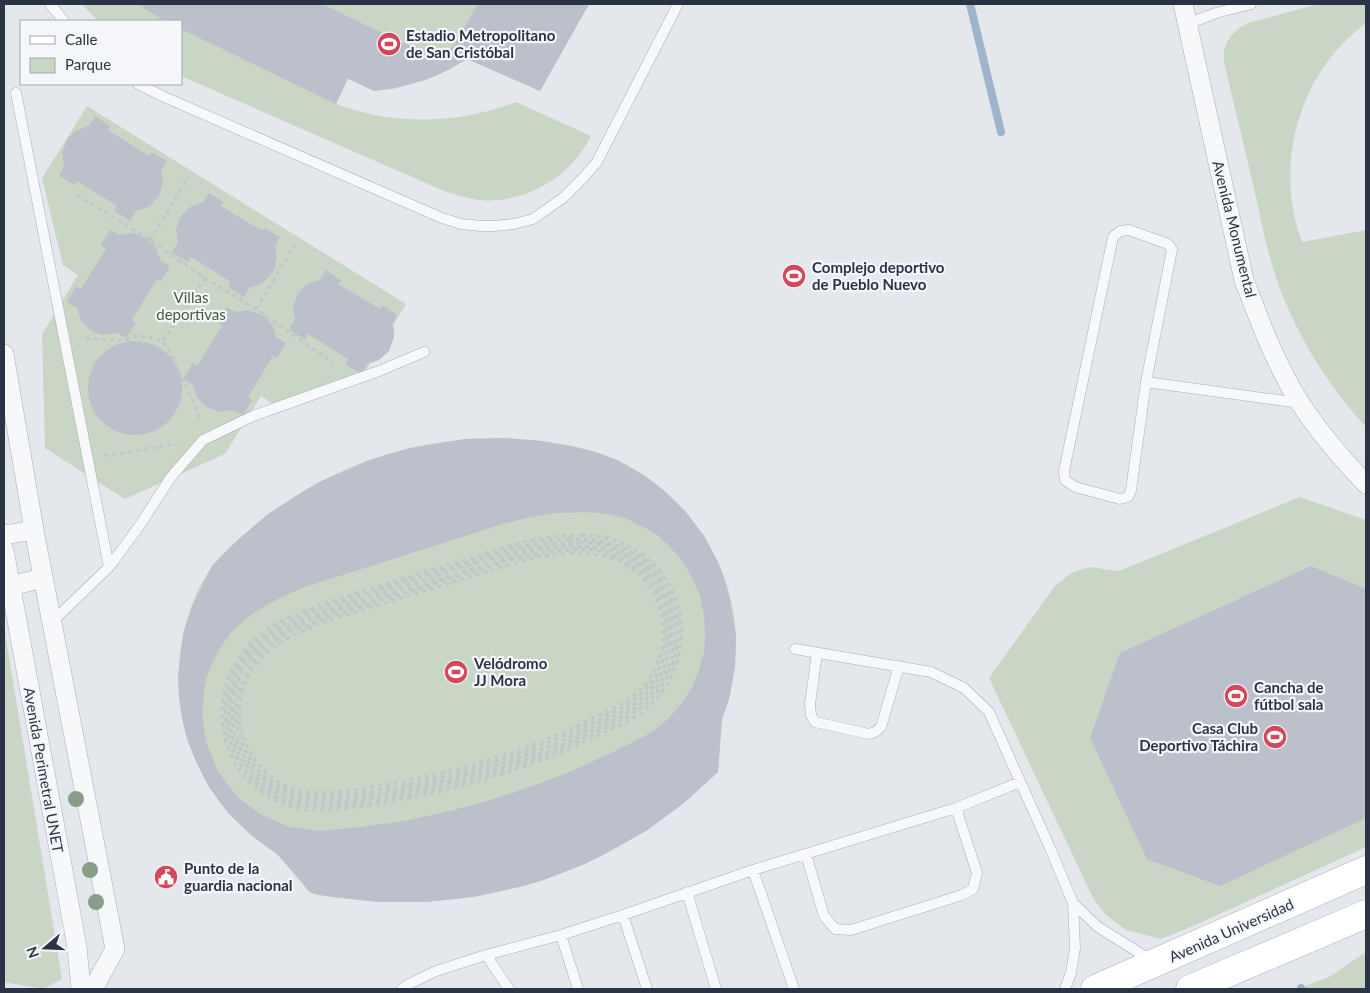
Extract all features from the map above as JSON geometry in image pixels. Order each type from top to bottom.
[{"type":"street","name":"Avenida Monumental","points":[[1183,4],[1244,280],[1276,358],[1300,403],[1341,458],[1366,484]]},
{"type":"street","points":[[4,354],[34,530],[115,949],[93,989]]},
{"type":"street","points":[[4,536],[34,530]]},
{"type":"street","name":"Avenida Perimetral UNET","points":[[4,550],[7,587],[77,947],[81,989]]},
{"type":"street","points":[[7,587],[43,578]]},
{"type":"street","name":"Avenida Universidad","points":[[1094,989],[1366,870]]},
{"type":"street","points":[[1190,989],[1366,914]]},
{"type":"lane","points":[[50,4],[63,20]]},
{"type":"lane","points":[[140,85],[442,218],[461,224],[481,226],[507,225],[533,218],[545,211],[563,198],[592,167],[606,144],[678,4]]},
{"type":"lane","points":[[1187,24],[1216,13],[1251,4]]},
{"type":"lane","points":[[16,93],[109,567]]},
{"type":"lane","points":[[1129,230],[1168,244],[1172,250],[1146,382],[1131,490],[1128,497],[1120,499],[1075,487],[1065,480],[1064,471],[1113,236],[1120,231],[1129,230]]},
{"type":"lane","points":[[52,622],[109,567],[140,525],[171,477],[203,440],[253,416],[380,371],[424,352]]},
{"type":"lane","points":[[1146,382],[1300,403]]},
{"type":"lane","points":[[795,649],[931,672],[964,688],[989,712],[1074,903],[1098,927],[1156,963]]},
{"type":"lane","points":[[817,653],[810,704],[811,715],[815,722],[869,734],[881,727],[899,666]]},
{"type":"lane","points":[[402,989],[436,971],[486,955],[561,935],[753,870],[956,808],[1020,782]]},
{"type":"lane","points":[[806,854],[824,916],[835,929],[851,930],[962,895],[973,888],[977,873],[956,808]]},
{"type":"lane","points":[[753,870],[794,989]]},
{"type":"lane","points":[[687,892],[716,989]]},
{"type":"lane","points":[[1065,989],[1071,973],[1075,948],[1074,903]]},
{"type":"lane","points":[[623,915],[647,989]]},
{"type":"lane","points":[[561,935],[578,989]]},
{"type":"lane","points":[[486,955],[509,989]]},
{"type":"path","points":[[150,240],[188,178]]},
{"type":"path","points":[[77,195],[256,309],[333,363]]},
{"type":"path","points":[[256,309],[297,241]]},
{"type":"path","points":[[163,342],[205,278]]},
{"type":"path","points":[[87,339],[118,340],[137,336],[163,342],[172,356],[198,412],[203,440],[88,460]]},
{"type":"path","points":[[581,545],[534,542],[505,549],[325,605],[298,616],[268,632],[252,644],[242,656],[232,673],[225,692],[223,707],[225,732],[231,751],[238,764],[262,790],[293,806],[318,809],[362,805],[410,797],[481,779],[558,752],[595,736],[636,714],[661,691],[675,664],[680,635],[676,605],[662,578],[653,566],[638,553],[610,540],[596,538],[581,545],[514,559],[329,617],[303,627],[274,642],[252,663],[243,678],[238,694],[236,712],[241,742],[249,758],[263,775],[277,785],[292,792],[322,797],[439,778],[516,755],[572,732],[629,704],[648,687],[656,676],[663,660],[668,639],[664,608],[652,585],[631,564],[607,552],[581,545]]},
{"type":"green space","points":[[82,4],[589,4],[540,91],[467,59],[428,79],[396,88],[374,91],[348,79],[336,104],[380,116],[426,120],[472,115],[516,102],[591,136],[582,151],[558,176],[529,193],[513,198],[495,200],[478,200],[465,197],[444,191],[182,76],[182,20],[97,20]]},
{"type":"green space","points":[[1319,4],[1366,4],[1366,23],[1343,43],[1324,67],[1309,94],[1298,122],[1292,152],[1290,182],[1294,212],[1302,242],[1366,230],[1366,427],[1351,410],[1311,353],[1280,290],[1267,246],[1224,62],[1226,43],[1242,26]]},
{"type":"green space","name":"Villas deportivas","points":[[87,106],[406,304],[362,377],[276,406],[261,396],[225,454],[125,499],[45,448],[42,334],[78,275],[63,265],[42,178]]},
{"type":"green space","name":"Velódromo JJ Mora","points":[[503,438],[569,445],[607,456],[633,469],[658,485],[679,505],[698,528],[714,553],[725,580],[733,609],[736,638],[732,683],[721,726],[718,772],[684,802],[647,829],[609,851],[569,870],[528,884],[484,895],[440,901],[381,902],[314,894],[307,889],[279,856],[233,818],[210,789],[193,755],[187,737],[180,701],[179,667],[184,632],[194,598],[211,568],[233,544],[284,504],[322,481],[362,463],[405,449],[454,441]]},
{"type":"green space","points":[[1300,497],[1366,520],[1366,847],[1161,939],[1126,930],[1106,915],[1093,898],[989,678],[1055,586],[1071,573],[1089,567],[1119,571]]},
{"type":"green space","points":[[4,633],[62,979],[43,989],[4,982]]},
{"type":"green space","points":[[1366,952],[1366,989],[1297,989],[1329,977]]},
{"type":"building","name":"Estadio Metropolitano de San Cristóbal","points":[[137,4],[322,4],[428,55],[434,56],[443,55],[453,47],[478,4],[589,4],[540,91],[467,59],[428,79],[396,88],[374,91],[348,78],[336,104],[182,29],[182,20],[163,20]]},
{"type":"building","points":[[95,116],[110,126],[108,130],[149,156],[151,152],[167,161],[161,170],[163,182],[159,196],[149,207],[136,211],[130,221],[114,211],[117,206],[77,181],[74,185],[59,176],[64,167],[62,153],[68,138],[77,130],[89,126]]},
{"type":"building","points":[[209,193],[224,202],[221,206],[262,231],[265,228],[280,237],[275,246],[277,258],[273,272],[259,285],[250,287],[244,297],[228,287],[231,282],[191,257],[188,262],[172,252],[178,243],[176,230],[180,217],[190,207],[203,202]]},
{"type":"building","points":[[110,230],[119,235],[133,233],[146,238],[156,247],[160,260],[170,266],[161,281],[157,279],[132,320],[136,323],[126,338],[117,333],[104,335],[90,330],[81,320],[77,308],[67,302],[76,286],[81,289],[106,249],[101,245]]},
{"type":"building","points":[[326,270],[341,280],[338,284],[380,309],[382,305],[397,315],[392,324],[394,337],[389,351],[379,360],[367,364],[361,374],[345,364],[348,359],[308,334],[305,340],[289,329],[295,320],[293,306],[298,293],[307,284],[320,280]]},
{"type":"building","points":[[226,307],[236,312],[249,310],[264,316],[274,329],[276,337],[286,343],[277,358],[273,356],[248,397],[252,400],[243,415],[233,410],[220,412],[206,407],[197,397],[193,385],[183,379],[193,363],[197,366],[222,326],[217,322]]},
{"type":"building","points":[[135,341],[153,345],[168,355],[178,370],[182,388],[178,406],[168,421],[153,431],[135,435],[117,431],[102,421],[92,406],[88,388],[92,370],[102,355],[117,345]]},
{"type":"building","points":[[503,438],[541,441],[598,453],[617,460],[645,476],[685,511],[704,536],[719,564],[731,605],[736,636],[735,668],[729,699],[722,719],[718,772],[684,803],[646,831],[585,864],[541,881],[473,897],[426,902],[379,902],[311,893],[277,854],[251,835],[228,813],[209,787],[195,759],[187,739],[182,718],[178,676],[183,634],[193,604],[212,566],[239,539],[268,514],[317,483],[370,460],[407,449],[464,439]],"holes":[[[588,512],[625,518],[647,529],[667,544],[680,558],[693,579],[700,596],[704,615],[704,652],[692,688],[669,718],[645,736],[569,772],[490,800],[409,820],[320,831],[289,827],[260,814],[240,799],[217,770],[206,741],[202,716],[206,679],[222,645],[233,630],[252,614],[276,600],[305,587],[506,523],[556,513]]]},
{"type":"building","name":"Cancha de fútbol sala","points":[[1311,566],[1366,589],[1366,818],[1220,886],[1147,859],[1090,738],[1120,653]]},
{"type":"waterway","points":[[970,4],[1001,132]]},
{"type":"place","name":"Estadio Metropolitano de San Cristóbal","points":[[389,44]]},
{"type":"place","name":"Complejo deportivo de Pueblo Nuevo","points":[[794,276]]},
{"type":"place","name":"Velódromo JJ Mora","points":[[456,672]]},
{"type":"place","name":"Cancha de fútbol sala","points":[[1236,696]]},
{"type":"place","name":"Casa Club Deportivo Táchira","points":[[1275,737]]},
{"type":"place","name":"Punto de la guardia nacional","points":[[166,877]]}]
